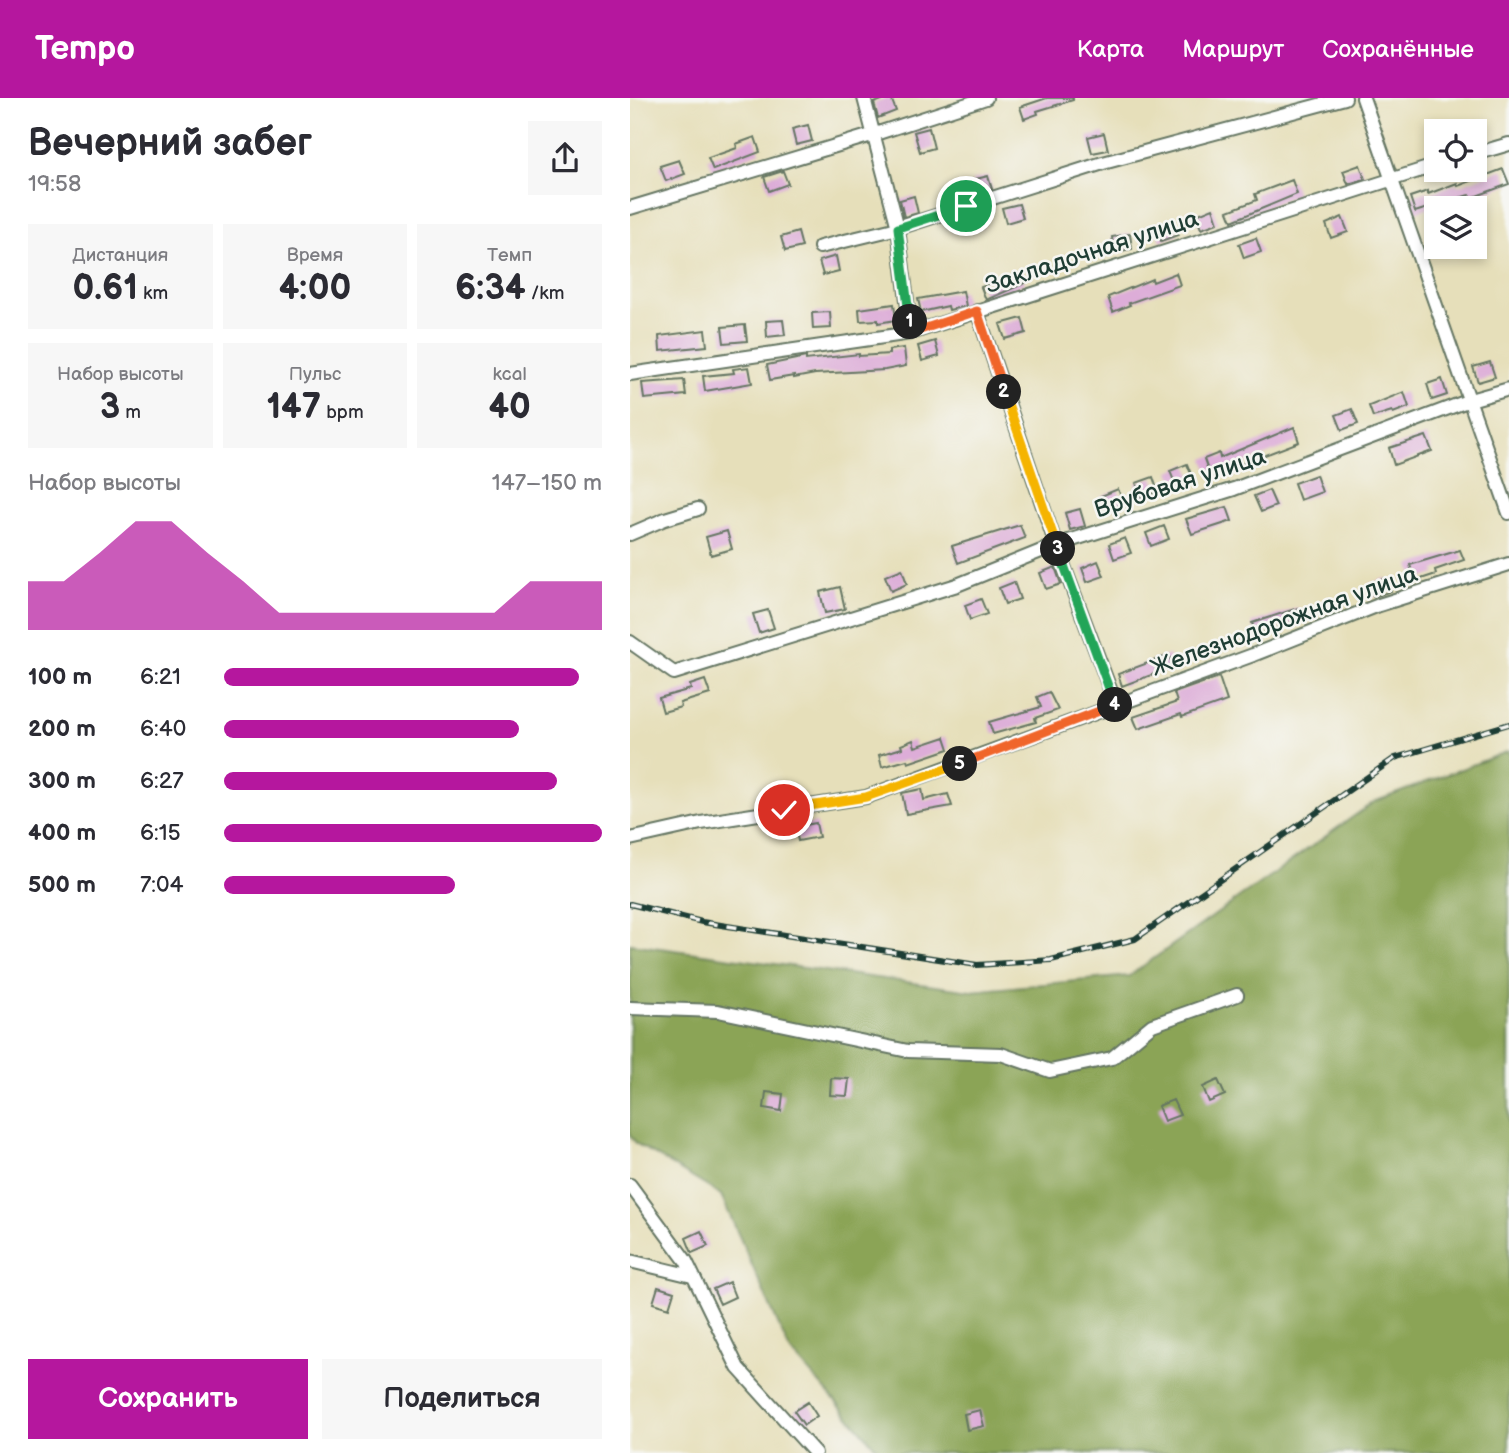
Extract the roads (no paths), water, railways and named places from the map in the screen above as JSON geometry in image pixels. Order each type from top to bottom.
[{"type":"street","points":[[864,98],[898,228],[911,333]]},
{"type":"street","points":[[630,208],[986,98]]},
{"type":"street","points":[[820,247],[898,228],[1102,163],[1345,98]]},
{"type":"street","points":[[1363,98],[1509,513]]},
{"type":"street","points":[[1487,150],[1509,144]]},
{"type":"street","name":"Закладочная улица","points":[[630,374],[911,333],[1424,169]]},
{"type":"street","points":[[977,311],[1056,545],[1116,705]]},
{"type":"street","name":"Врубовая улица","points":[[630,642],[674,673],[957,584],[1056,545],[1234,489],[1469,400],[1509,389]]},
{"type":"street","points":[[630,534],[698,509]]},
{"type":"street","name":"Железнодорожная улица","points":[[630,839],[701,823],[866,797],[1253,655],[1379,604],[1509,564]]},
{"type":"street","points":[[630,1007],[718,1011],[908,1051],[1001,1054],[1050,1071],[1112,1058],[1152,1025],[1237,995]]},
{"type":"street","points":[[630,1185],[686,1261],[738,1368],[815,1453]]},
{"type":"street","points":[[630,1261],[692,1276]]},
{"type":"railway","points":[[630,904],[702,922],[977,965],[1051,960],[1135,939],[1395,758],[1509,724]]}]
